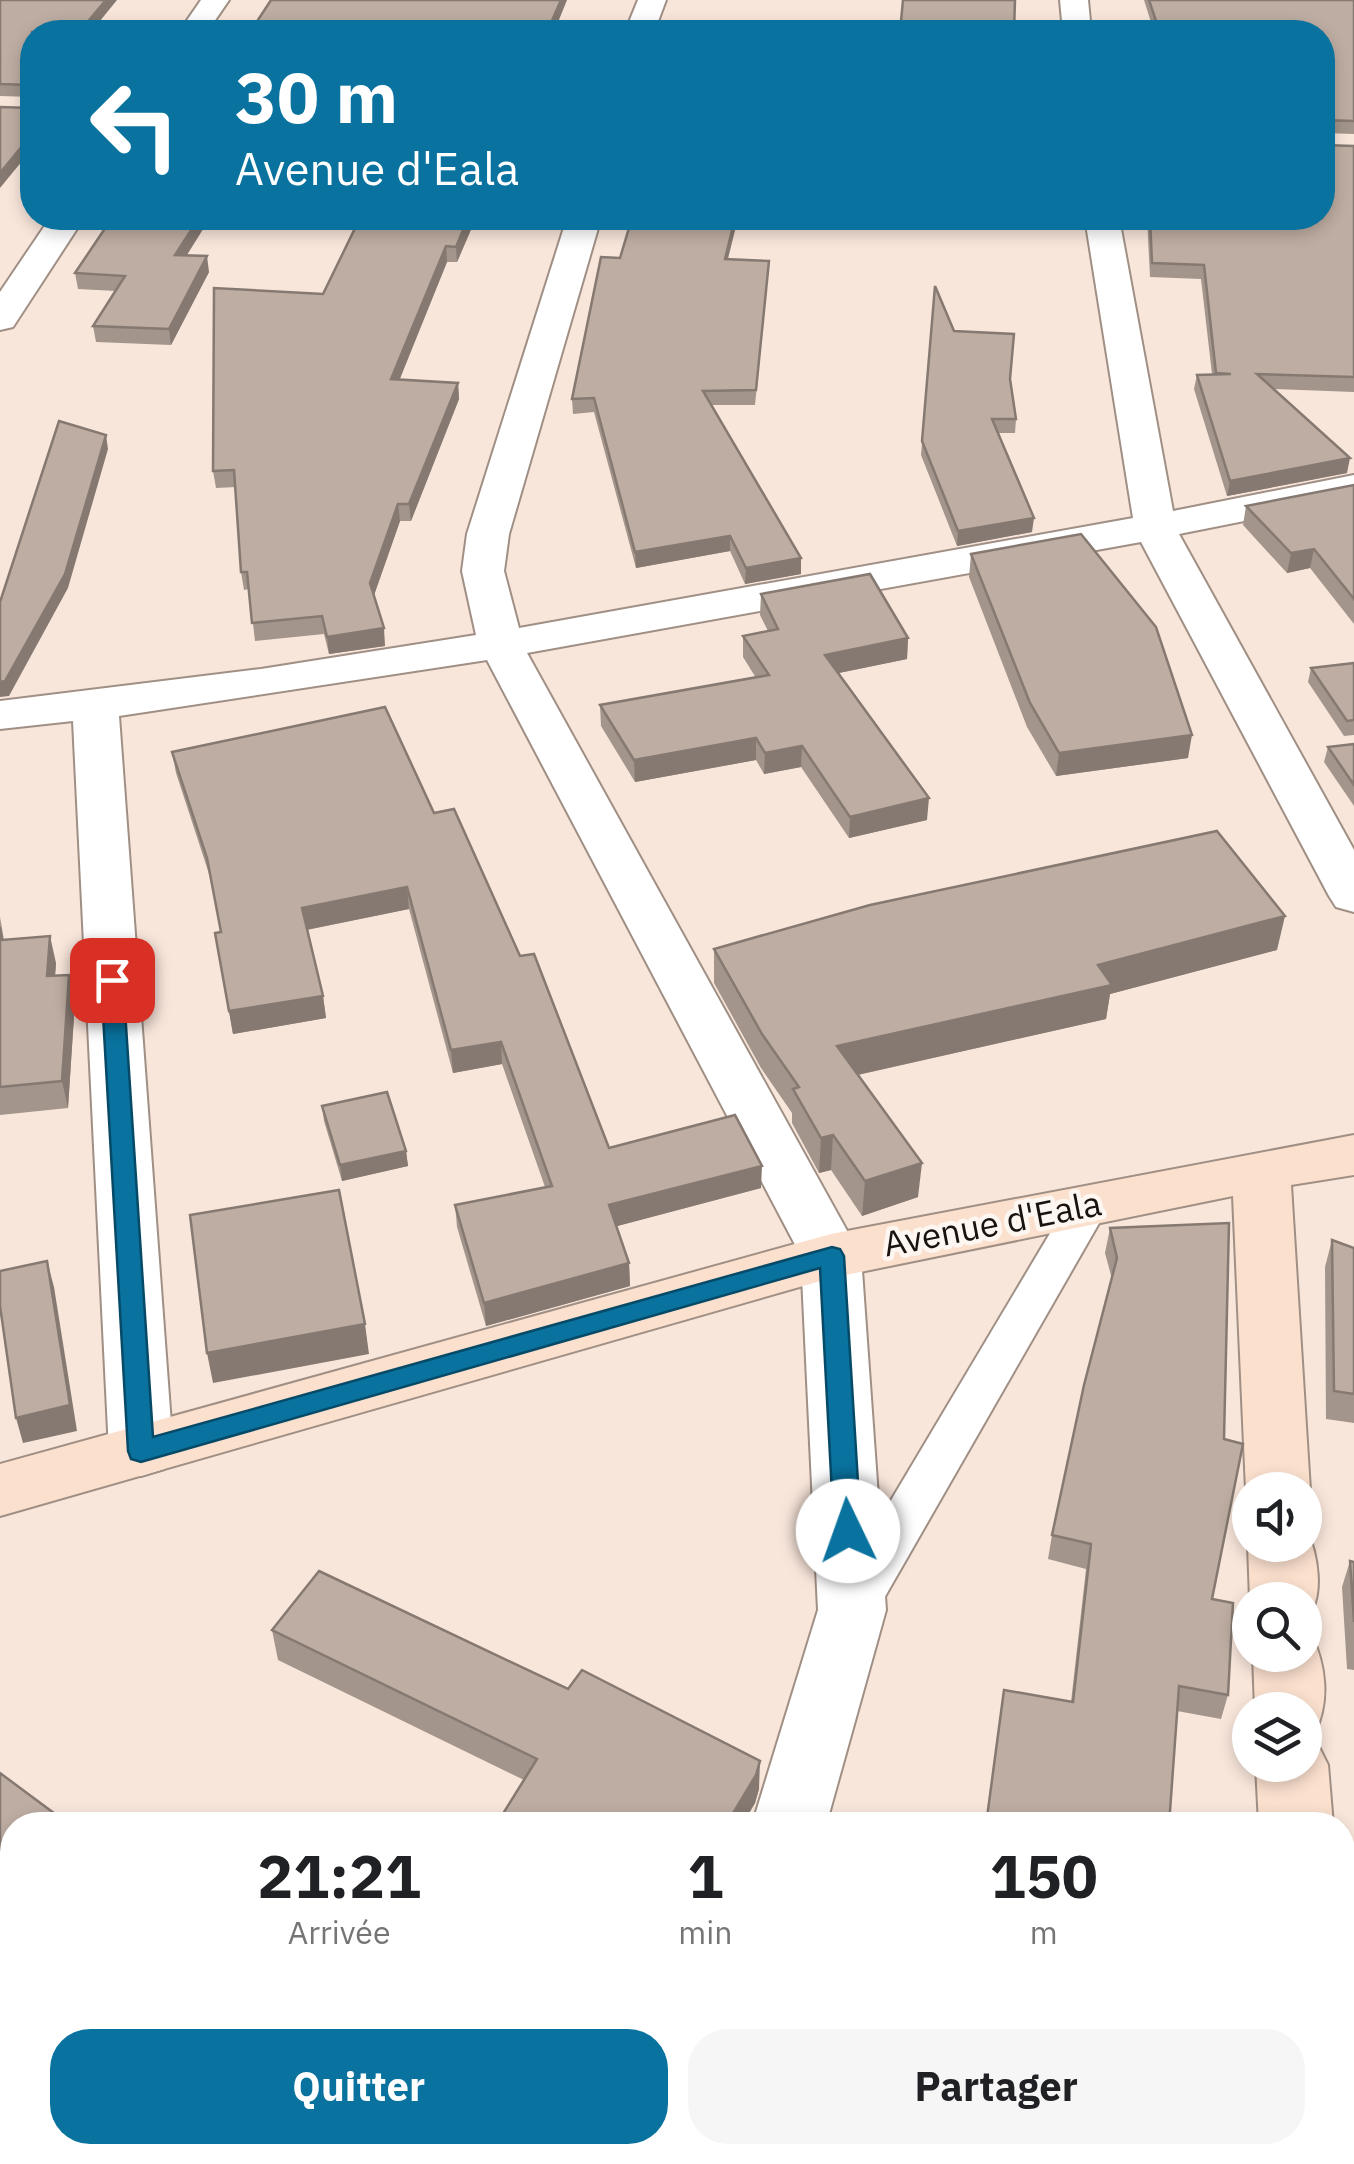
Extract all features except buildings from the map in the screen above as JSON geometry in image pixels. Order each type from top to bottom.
[{"type":"street","points":[[0,319],[59,230]]},
{"type":"street","points":[[580,230],[488,534],[483,571],[501,644],[832,1256],[852,1610],[793,1812]]},
{"type":"street","points":[[1104,230],[1155,528],[1354,896]]},
{"type":"street","points":[[0,715],[95,706],[501,644],[1155,528],[1354,486]]},
{"type":"street","points":[[95,706],[141,1451]]},
{"type":"street","name":"Avenue d'Eala","points":[[0,1490],[832,1256],[1354,1155]]},
{"type":"street","points":[[1261,1170],[1277,1472]]},
{"type":"street","points":[[1293,1782],[1295,1812]]},
{"type":"lane","points":[[852,1610],[1089,1204]]},
{"type":"route","points":[[112,980],[141,1451],[832,1256],[848,1531]]}]
